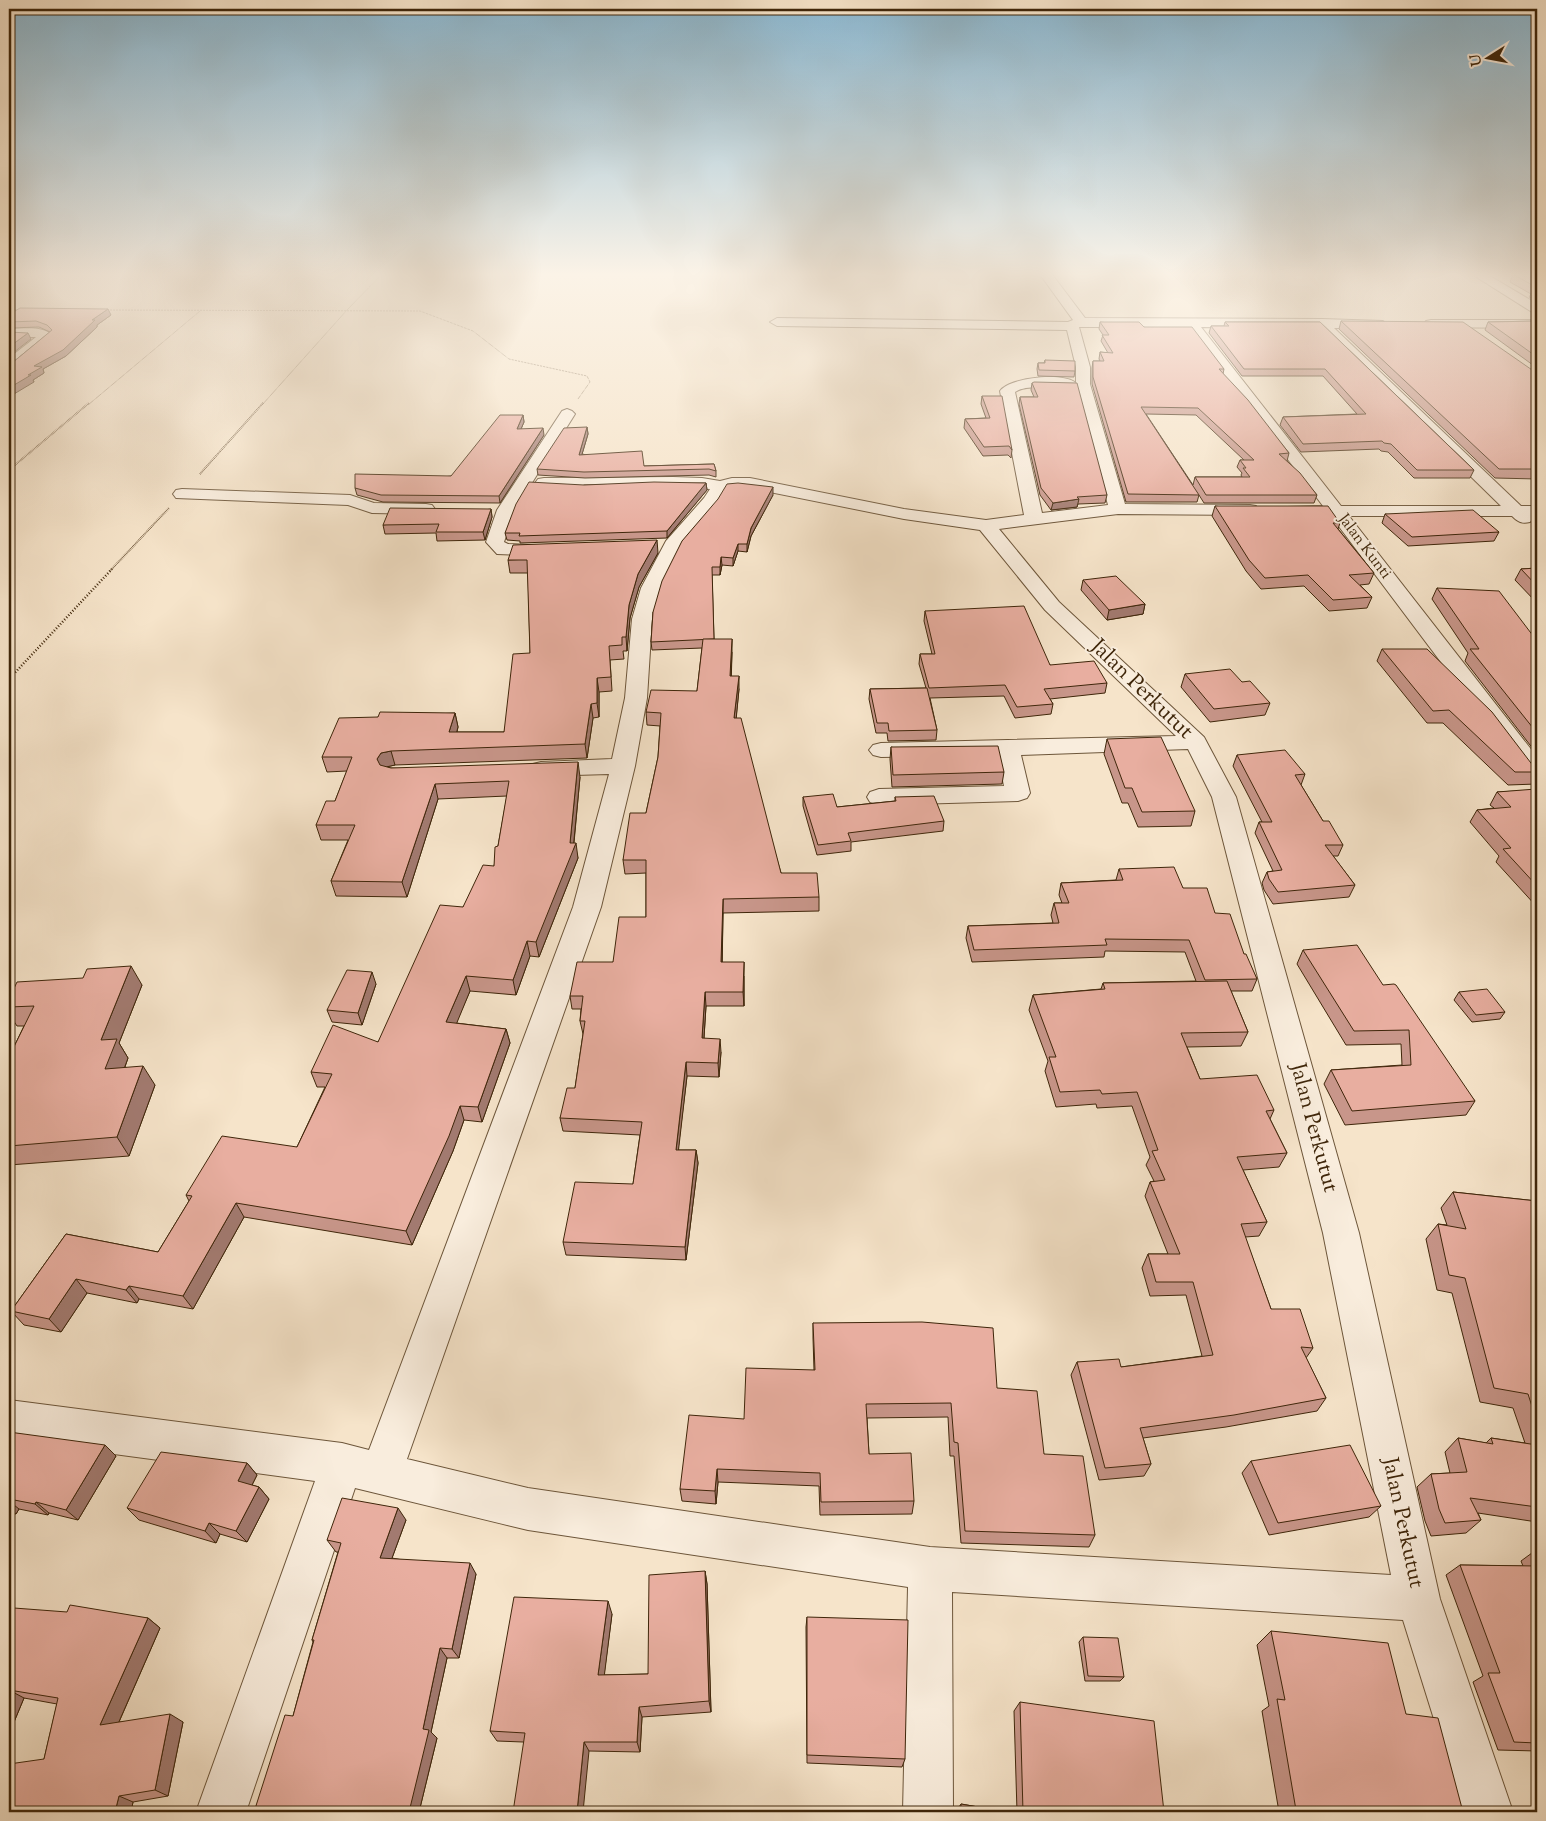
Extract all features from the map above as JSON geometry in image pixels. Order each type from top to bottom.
[{"type":"street","points":[[1081,358],[1083,384],[1118,510]]},
{"type":"street","name":"Jalan Kunti","points":[[1219,358],[1537,773]]},
{"type":"street","points":[[1360,358],[1528,511],[1537,530]]},
{"type":"street","points":[[1034,519],[1007,391],[1030,384],[1083,384]]},
{"type":"street","points":[[564,550],[512,551],[498,546],[495,542],[506,510],[567,414]]},
{"type":"street","points":[[524,482],[585,485],[709,482],[720,486],[732,483],[750,483],[904,514],[986,525],[1118,510],[1528,511]]},
{"type":"street","points":[[221,1812],[361,1469],[586,907],[623,766],[636,698],[642,619],[663,546],[711,501],[720,486]]},
{"type":"street","points":[[182,494],[350,500],[361,503],[365,507],[382,509],[440,509]]},
{"type":"street","points":[[487,510],[506,510]]},
{"type":"street","name":"Jalan Perkutut","points":[[986,525],[1052,606],[1196,742],[1224,797],[1342,1233],[1418,1599],[1488,1812]]},
{"type":"street","points":[[882,750],[1196,742]]},
{"type":"street","points":[[880,797],[1018,794],[1008,748]]},
{"type":"street","points":[[524,769],[623,766]]},
{"type":"street","points":[[9,1420],[361,1469],[528,1509],[930,1569],[1418,1599]]},
{"type":"street","points":[[928,1812],[930,1569]]},
{"type":"path","points":[[9,470],[143,358]]},
{"type":"path","points":[[508,358],[587,376],[590,382],[567,414]]},
{"type":"building","points":[[18,358],[49,358],[34,366],[42,367],[9,388],[9,364]]},
{"type":"building","points":[[1103,358],[1216,358],[1224,369],[1219,369],[1248,400],[1289,453],[1279,454],[1300,473],[1317,495],[1206,495],[1195,477],[1250,477],[1240,460],[1254,460],[1198,408],[1141,407],[1199,495],[1128,494],[1093,377],[1093,361],[1104,361]]},
{"type":"building","points":[[1236,358],[1357,358],[1474,470],[1417,470],[1391,444],[1382,441],[1303,444],[1283,417],[1366,414],[1325,369],[1244,369]]},
{"type":"building","points":[[1380,358],[1515,358],[1537,373],[1537,469],[1499,469]]},
{"type":"building","points":[[1045,360],[1075,361],[1075,371],[1039,370],[1038,363],[1045,363]]},
{"type":"building","points":[[1032,383],[1077,383],[1107,495],[1077,497],[1079,499],[1053,503],[1041,488],[1020,397],[1038,397]]},
{"type":"building","points":[[982,396],[1002,396],[1012,450],[1009,446],[984,447],[965,419],[990,418]]},
{"type":"building","points":[[500,415],[523,415],[517,429],[543,428],[499,496],[381,495],[355,488],[355,474],[451,476]]},
{"type":"building","points":[[587,427],[579,455],[642,451],[644,466],[714,464],[716,471],[709,469],[584,472],[537,469],[564,428]]},
{"type":"building","points":[[529,482],[584,485],[654,482],[706,483],[667,531],[519,536],[520,533],[505,533],[516,504]]},
{"type":"building","points":[[738,483],[773,487],[751,528],[747,544],[738,544],[733,558],[721,557],[720,567],[712,567],[714,639],[651,642],[653,612],[662,581],[682,541],[718,499],[727,484]]},
{"type":"building","points":[[1215,506],[1328,506],[1340,523],[1333,523],[1374,573],[1349,575],[1372,597],[1333,600],[1308,575],[1265,578],[1249,560]]},
{"type":"building","points":[[390,508],[491,509],[483,532],[436,532],[439,524],[383,525]]},
{"type":"building","points":[[1473,510],[1499,532],[1412,537],[1385,514]]},
{"type":"building","points":[[657,540],[638,574],[629,605],[626,637],[622,637],[622,645],[609,646],[611,677],[597,678],[597,703],[591,704],[585,744],[391,751],[381,753],[377,759],[380,765],[391,768],[578,762],[570,843],[576,843],[536,942],[527,941],[513,980],[466,976],[446,1022],[506,1029],[478,1107],[460,1106],[449,1136],[406,1231],[236,1203],[183,1296],[129,1286],[126,1290],[76,1279],[49,1319],[11,1311],[66,1234],[158,1252],[192,1196],[186,1195],[222,1136],[297,1147],[332,1074],[311,1072],[333,1025],[378,1042],[440,905],[463,907],[483,865],[494,866],[495,847],[498,846],[509,781],[435,784],[402,882],[331,881],[355,825],[316,825],[326,801],[335,801],[352,757],[322,757],[339,718],[378,717],[380,712],[455,713],[449,732],[504,732],[513,654],[530,653],[527,560],[508,560],[513,545]]},
{"type":"building","points":[[1537,568],[1537,586],[1521,569]]},
{"type":"building","points":[[1116,576],[1145,604],[1109,610],[1083,580]]},
{"type":"building","points":[[1437,588],[1499,591],[1537,641],[1537,733],[1470,649],[1479,649]]},
{"type":"building","points":[[1024,606],[1050,665],[1094,661],[1107,683],[1044,689],[1053,704],[1017,707],[1005,685],[929,688],[920,654],[935,654],[925,611]]},
{"type":"building","points":[[703,639],[732,639],[730,676],[739,676],[734,718],[741,718],[781,873],[817,873],[819,897],[723,899],[721,962],[744,962],[743,992],[705,992],[702,1038],[720,1039],[718,1063],[686,1062],[676,1150],[696,1150],[685,1247],[563,1242],[575,1182],[633,1184],[642,1122],[560,1118],[567,1088],[575,1088],[585,1021],[580,1021],[583,996],[570,996],[577,962],[613,962],[619,917],[646,917],[646,860],[623,860],[630,813],[646,813],[658,757],[661,713],[646,712],[651,690],[697,691]]},
{"type":"building","points":[[1382,649],[1427,649],[1492,712],[1534,767],[1537,767],[1537,772],[1515,772],[1449,710],[1433,711]]},
{"type":"building","points":[[1230,669],[1242,682],[1250,681],[1270,703],[1214,709],[1185,674]]},
{"type":"building","points":[[927,688],[937,730],[889,731],[888,723],[877,723],[870,689]]},
{"type":"building","points":[[1161,737],[1195,811],[1142,812],[1132,788],[1125,788],[1107,739]]},
{"type":"building","points":[[998,746],[1004,772],[893,775],[891,747]]},
{"type":"building","points":[[1285,750],[1305,774],[1295,775],[1323,821],[1329,821],[1343,845],[1325,845],[1355,885],[1278,892],[1269,879],[1267,872],[1282,870],[1259,822],[1272,822],[1237,755]]},
{"type":"building","points":[[1536,789],[1537,886],[1503,849],[1511,848],[1477,810],[1511,807],[1497,792]]},
{"type":"building","points":[[833,794],[837,807],[896,801],[895,797],[934,796],[944,821],[848,833],[851,841],[818,845],[803,797]]},
{"type":"building","points":[[1174,867],[1183,888],[1207,888],[1215,913],[1230,914],[1244,954],[1246,954],[1257,979],[1205,980],[1189,940],[1105,939],[1107,945],[974,950],[968,926],[1059,923],[1054,903],[1069,903],[1061,883],[1123,880],[1119,869]]},
{"type":"building","points":[[1357,945],[1383,985],[1396,985],[1475,1101],[1352,1111],[1331,1070],[1411,1065],[1409,1030],[1354,1031],[1303,950]]},
{"type":"building","points":[[131,966],[101,1040],[117,1039],[105,1069],[143,1066],[117,1137],[9,1146],[9,1057],[34,1006],[9,1007],[9,999],[17,982],[83,978],[87,969]]},
{"type":"building","points":[[347,970],[372,972],[358,1013],[327,1010]]},
{"type":"building","points":[[1227,981],[1248,1032],[1181,1033],[1200,1079],[1257,1075],[1274,1110],[1266,1111],[1287,1153],[1237,1157],[1267,1222],[1241,1224],[1271,1309],[1300,1309],[1313,1348],[1301,1347],[1326,1398],[1234,1415],[1140,1428],[1151,1464],[1105,1468],[1077,1362],[1119,1359],[1121,1367],[1213,1355],[1193,1282],[1156,1282],[1148,1254],[1180,1254],[1150,1182],[1165,1180],[1152,1151],[1158,1150],[1137,1092],[1102,1094],[1100,1090],[1060,1092],[1049,1057],[1056,1057],[1033,995],[1105,989],[1103,983]]},
{"type":"building","points":[[1487,989],[1505,1012],[1476,1015],[1459,992]]},
{"type":"building","points":[[1453,1192],[1537,1201],[1537,1422],[1528,1394],[1494,1388],[1465,1278],[1449,1275],[1438,1224],[1466,1229]]},
{"type":"building","points":[[922,1322],[993,1328],[997,1388],[1037,1391],[1044,1454],[1083,1456],[1095,1535],[965,1531],[958,1443],[954,1442],[951,1403],[866,1404],[869,1454],[911,1453],[914,1501],[821,1502],[820,1473],[717,1469],[715,1491],[680,1489],[689,1415],[744,1419],[746,1368],[815,1370],[813,1323]]},
{"type":"building","points":[[9,1432],[105,1445],[66,1510],[36,1502],[35,1504],[9,1499]]},
{"type":"building","points":[[1458,1438],[1493,1444],[1491,1438],[1537,1445],[1537,1507],[1470,1498],[1481,1520],[1445,1523],[1439,1509],[1431,1474],[1467,1472]]},
{"type":"building","points":[[1350,1445],[1381,1506],[1278,1523],[1251,1461]]},
{"type":"building","points":[[161,1452],[247,1463],[238,1481],[259,1487],[236,1531],[209,1523],[205,1531],[127,1508]]},
{"type":"building","points":[[342,1498],[398,1508],[380,1558],[470,1563],[452,1649],[440,1648],[423,1729],[429,1730],[409,1812],[254,1812],[285,1715],[293,1716],[314,1640],[312,1640],[341,1543],[327,1540]]},
{"type":"building","points":[[1460,1565],[1537,1566],[1537,1743],[1514,1742],[1488,1673],[1500,1673]]},
{"type":"building","points":[[705,1571],[709,1701],[639,1707],[637,1742],[584,1742],[577,1812],[513,1812],[525,1733],[490,1731],[514,1597],[608,1601],[598,1675],[648,1674],[649,1575]]},
{"type":"building","points":[[70,1605],[148,1618],[100,1725],[170,1714],[155,1790],[119,1796],[115,1812],[9,1812],[9,1764],[44,1759],[58,1698],[9,1690],[9,1619],[14,1608],[67,1612]]},
{"type":"building","points":[[807,1617],[908,1620],[905,1759],[807,1755]]},
{"type":"building","points":[[1271,1631],[1388,1643],[1406,1714],[1438,1718],[1463,1812],[1314,1812],[1296,1810],[1277,1699],[1285,1700]]},
{"type":"building","points":[[1083,1637],[1118,1638],[1124,1677],[1088,1676]]},
{"type":"building","points":[[1020,1702],[1154,1721],[1164,1812],[1023,1812]]},
{"type":"building","points":[[961,1804],[1007,1812],[961,1812]]}]
